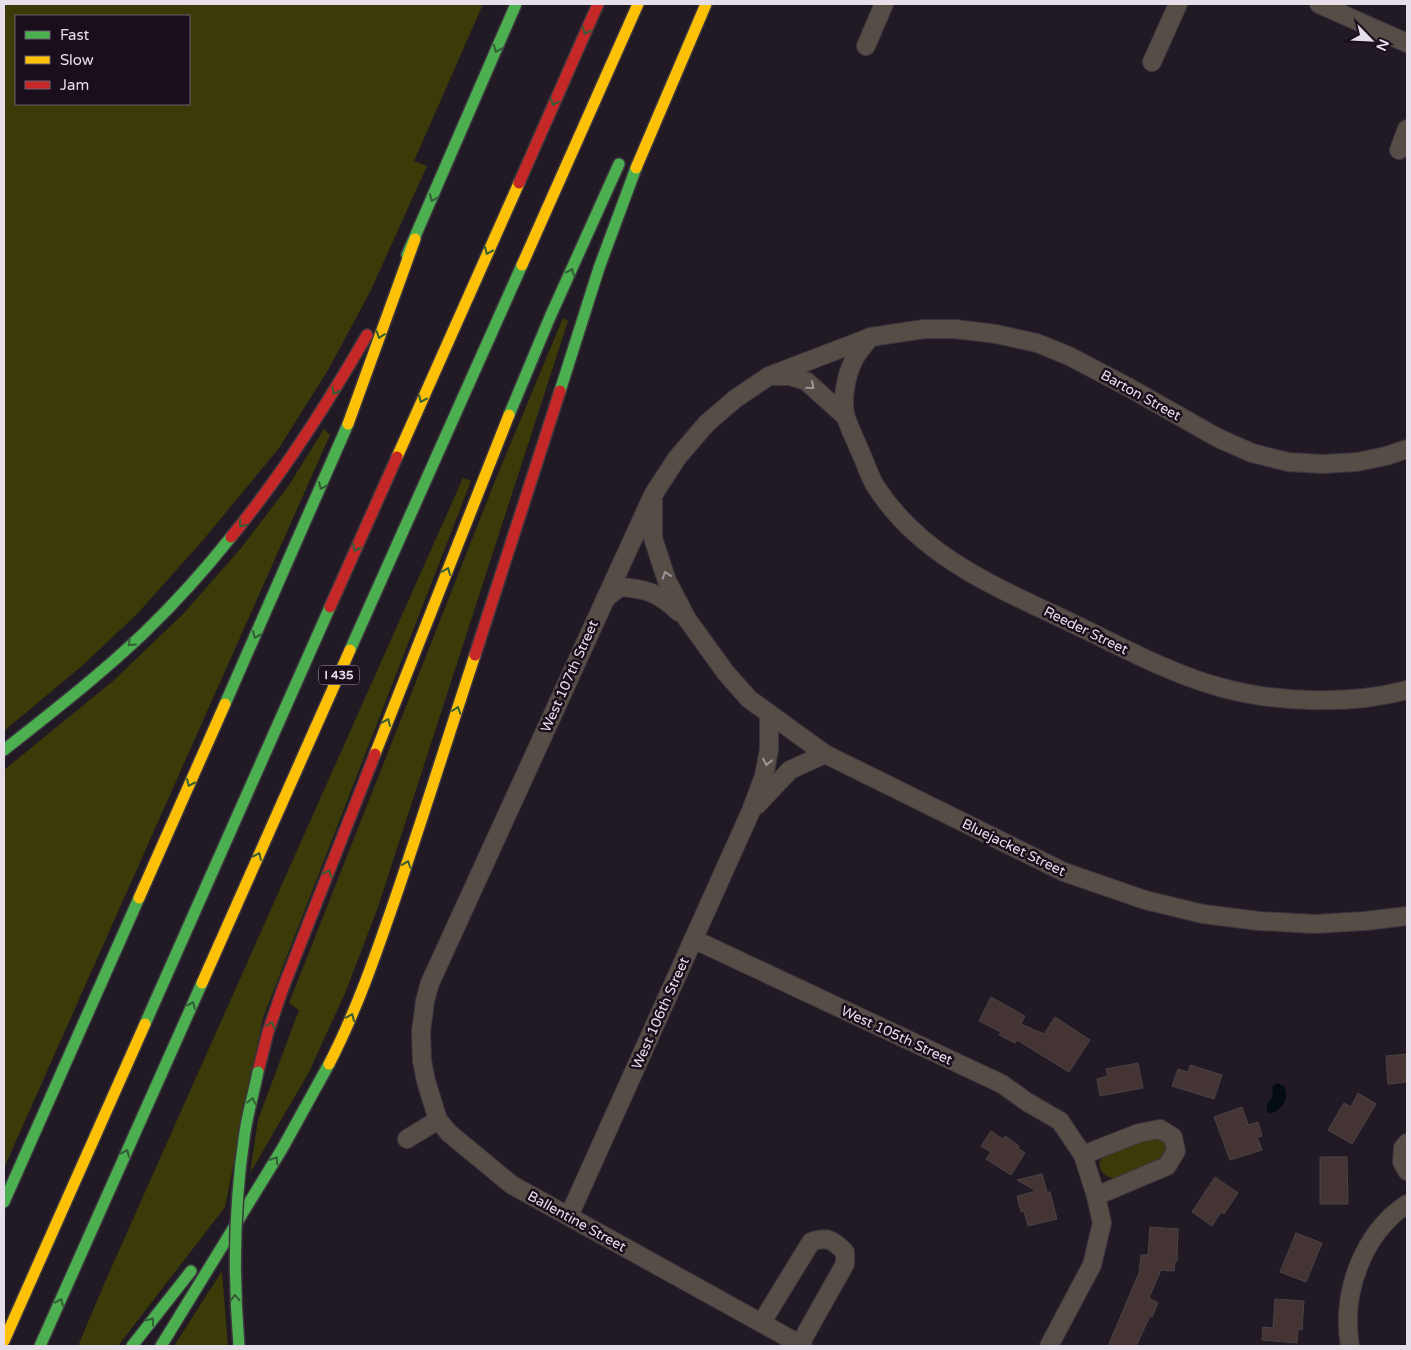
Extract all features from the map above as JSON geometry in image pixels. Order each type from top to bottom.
[{"type":"highway","points":[[4,1202],[342,441],[415,240],[516,4]]},
{"type":"highway","name":"I 435","points":[[4,1341],[598,4]]},
{"type":"highway","name":"I 435","points":[[40,1346],[638,4]]},
{"type":"highway","points":[[674,49],[705,7]]},
{"type":"highway","points":[[160,1346],[282,1150],[340,1043],[379,946],[599,268],[628,188],[705,7]]},
{"type":"highway","points":[[239,1346],[234,1269],[237,1204],[245,1131],[268,1032],[283,988],[504,426],[550,316],[623,156]]},
{"type":"highway","points":[[4,750],[65,702],[161,615],[219,552],[260,502],[326,405],[371,328],[415,240]]},
{"type":"highway","points":[[132,1346],[170,1296],[249,1201]]},
{"type":"street","points":[[866,46],[884,4]]},
{"type":"street","points":[[1152,62],[1178,4]]},
{"type":"street","points":[[1318,4],[1407,43]]},
{"type":"street","points":[[1399,150],[1407,129]]},
{"type":"street","name":"Barton Street","points":[[871,337],[924,329],[955,329],[996,334],[1037,343],[1069,356],[1218,438],[1252,453],[1288,462],[1322,464],[1357,462],[1407,449]]},
{"type":"street","name":"West 107th Street","points":[[438,1120],[422,1061],[421,1032],[424,1001],[430,983],[653,495],[677,458],[707,423],[735,399],[769,376],[871,337]]},
{"type":"street","name":"Reeder Street","points":[[871,337],[853,361],[843,399],[846,416],[875,485],[895,513],[922,540],[954,564],[1155,663],[1223,688],[1259,695],[1303,700],[1353,699],[1407,690]]},
{"type":"street","name":"Reeder Street","points":[[769,376],[790,376],[806,381],[846,416]]},
{"type":"street","name":"Bluejacket Street","points":[[653,495],[653,538],[667,581],[687,619],[726,673],[749,699],[825,754],[1064,872],[1145,900],[1203,914],[1259,921],[1314,924],[1407,916]]},
{"type":"street","name":"Bluejacket Street","points":[[604,600],[620,587],[642,588],[665,599],[687,619]]},
{"type":"street","name":"West 106th Street","points":[[569,1216],[751,810],[764,776],[769,750],[768,713]]},
{"type":"street","name":"West 106th Street","points":[[751,810],[790,770],[825,754]]},
{"type":"street","name":"West 105th Street","points":[[693,939],[1002,1084],[1060,1121],[1083,1155],[1102,1222],[1092,1264],[1049,1346]]},
{"type":"street","points":[[407,1139],[438,1120]]},
{"type":"street","name":"Ballentine Street","points":[[438,1120],[449,1133],[512,1185],[802,1345],[845,1264],[845,1252],[834,1241],[822,1238],[811,1242],[762,1322]]},
{"type":"street","points":[[1083,1155],[1139,1133],[1160,1130],[1172,1137],[1176,1151],[1167,1166],[1096,1196]]},
{"type":"street","points":[[1407,1143],[1403,1148],[1402,1162],[1407,1171]]},
{"type":"street","points":[[1350,1346],[1347,1328],[1350,1290],[1362,1258],[1374,1236],[1398,1210],[1407,1204]]},
{"type":"shaded area","points":[[4,4],[483,4],[414,161],[427,166],[370,292],[328,370],[279,448],[204,539],[137,614],[83,665],[4,731]]},
{"type":"shaded area","points":[[563,318],[568,321],[378,907],[346,991],[309,1072],[250,1173],[258,1120],[299,1010],[289,1003],[495,481]]},
{"type":"shaded area","points":[[324,429],[330,435],[4,1168],[4,770],[113,681],[184,613],[242,547],[289,485]]},
{"type":"shaded area","points":[[463,478],[471,481],[263,1018],[225,1207],[118,1346],[78,1346],[105,1282]]},
{"type":"shaded area","points":[[1277,1083],[1284,1086],[1286,1096],[1281,1107],[1270,1114],[1266,1110],[1267,1104],[1273,1096],[1272,1087]]},
{"type":"shaded area","points":[[1156,1137],[1163,1139],[1165,1142],[1164,1159],[1114,1178],[1106,1176],[1102,1172],[1099,1164],[1102,1157],[1109,1152]]},
{"type":"shaded area","points":[[222,1271],[228,1346],[174,1346]]},
{"type":"building","points":[[991,997],[1025,1016],[1021,1024],[1044,1034],[1055,1017],[1090,1040],[1069,1072],[1017,1040],[1015,1043],[999,1035],[1001,1032],[979,1021]]},
{"type":"building","points":[[1407,1054],[1407,1082],[1388,1084],[1386,1056]]},
{"type":"building","points":[[1138,1063],[1143,1088],[1100,1096],[1097,1079],[1108,1076],[1106,1069]]},
{"type":"building","points":[[1190,1065],[1222,1075],[1214,1099],[1172,1086],[1178,1069],[1188,1072]]},
{"type":"building","points":[[1358,1093],[1376,1104],[1352,1144],[1328,1130],[1344,1103],[1351,1107]]},
{"type":"building","points":[[1242,1107],[1248,1125],[1258,1122],[1262,1136],[1257,1137],[1262,1150],[1230,1160],[1214,1117]]},
{"type":"building","points":[[991,1131],[1003,1139],[1005,1136],[1025,1153],[1011,1175],[986,1159],[991,1152],[981,1146]]},
{"type":"building","points":[[1320,1157],[1347,1157],[1348,1204],[1320,1204]]},
{"type":"building","points":[[1042,1174],[1047,1192],[1050,1192],[1057,1219],[1028,1226],[1024,1211],[1021,1212],[1017,1196],[1036,1191],[1017,1180]]},
{"type":"building","points":[[1215,1177],[1238,1193],[1224,1214],[1221,1212],[1212,1226],[1192,1212]]},
{"type":"building","points":[[1150,1227],[1178,1229],[1177,1261],[1175,1261],[1174,1271],[1161,1270],[1149,1298],[1158,1303],[1136,1346],[1108,1346],[1139,1273],[1141,1255],[1148,1255]]},
{"type":"building","points":[[1296,1233],[1322,1243],[1306,1282],[1280,1272]]},
{"type":"building","points":[[1275,1299],[1304,1301],[1302,1330],[1298,1329],[1297,1343],[1262,1340],[1263,1327],[1273,1328]]},
{"type":"traffic: fast","points":[[407,255],[516,4]]},
{"type":"traffic: fast","points":[[509,415],[550,317],[619,164]]},
{"type":"traffic: fast","points":[[560,391],[599,268],[636,168]]},
{"type":"traffic: fast","points":[[350,650],[522,265]]},
{"type":"traffic: fast","points":[[225,704],[348,424]]},
{"type":"traffic: fast","points":[[4,750],[127,649],[167,610],[231,537]]},
{"type":"traffic: fast","points":[[145,1024],[330,607]]},
{"type":"traffic: fast","points":[[4,1202],[139,898]]},
{"type":"traffic: fast","points":[[40,1346],[202,983]]},
{"type":"traffic: fast","points":[[161,1346],[282,1149],[329,1064]]},
{"type":"traffic: fast","points":[[239,1346],[235,1265],[237,1212],[245,1132],[258,1072]]},
{"type":"traffic: fast","points":[[132,1346],[191,1271]]},
{"type":"traffic: slow","points":[[522,265],[638,4]]},
{"type":"traffic: slow","points":[[636,168],[706,4]]},
{"type":"traffic: slow","points":[[397,457],[519,183]]},
{"type":"traffic: slow","points":[[348,424],[415,239]]},
{"type":"traffic: slow","points":[[375,754],[509,415]]},
{"type":"traffic: slow","points":[[202,983],[350,650]]},
{"type":"traffic: slow","points":[[329,1064],[358,1001],[382,937],[475,655]]},
{"type":"traffic: slow","points":[[139,898],[225,704]]},
{"type":"traffic: slow","points":[[4,1341],[145,1024]]},
{"type":"traffic: jam","points":[[519,183],[598,4]]},
{"type":"traffic: jam","points":[[231,537],[303,439],[367,335]]},
{"type":"traffic: jam","points":[[475,655],[560,391]]},
{"type":"traffic: jam","points":[[330,607],[397,457]]},
{"type":"traffic: jam","points":[[258,1072],[268,1032],[283,988],[375,754]]}]
